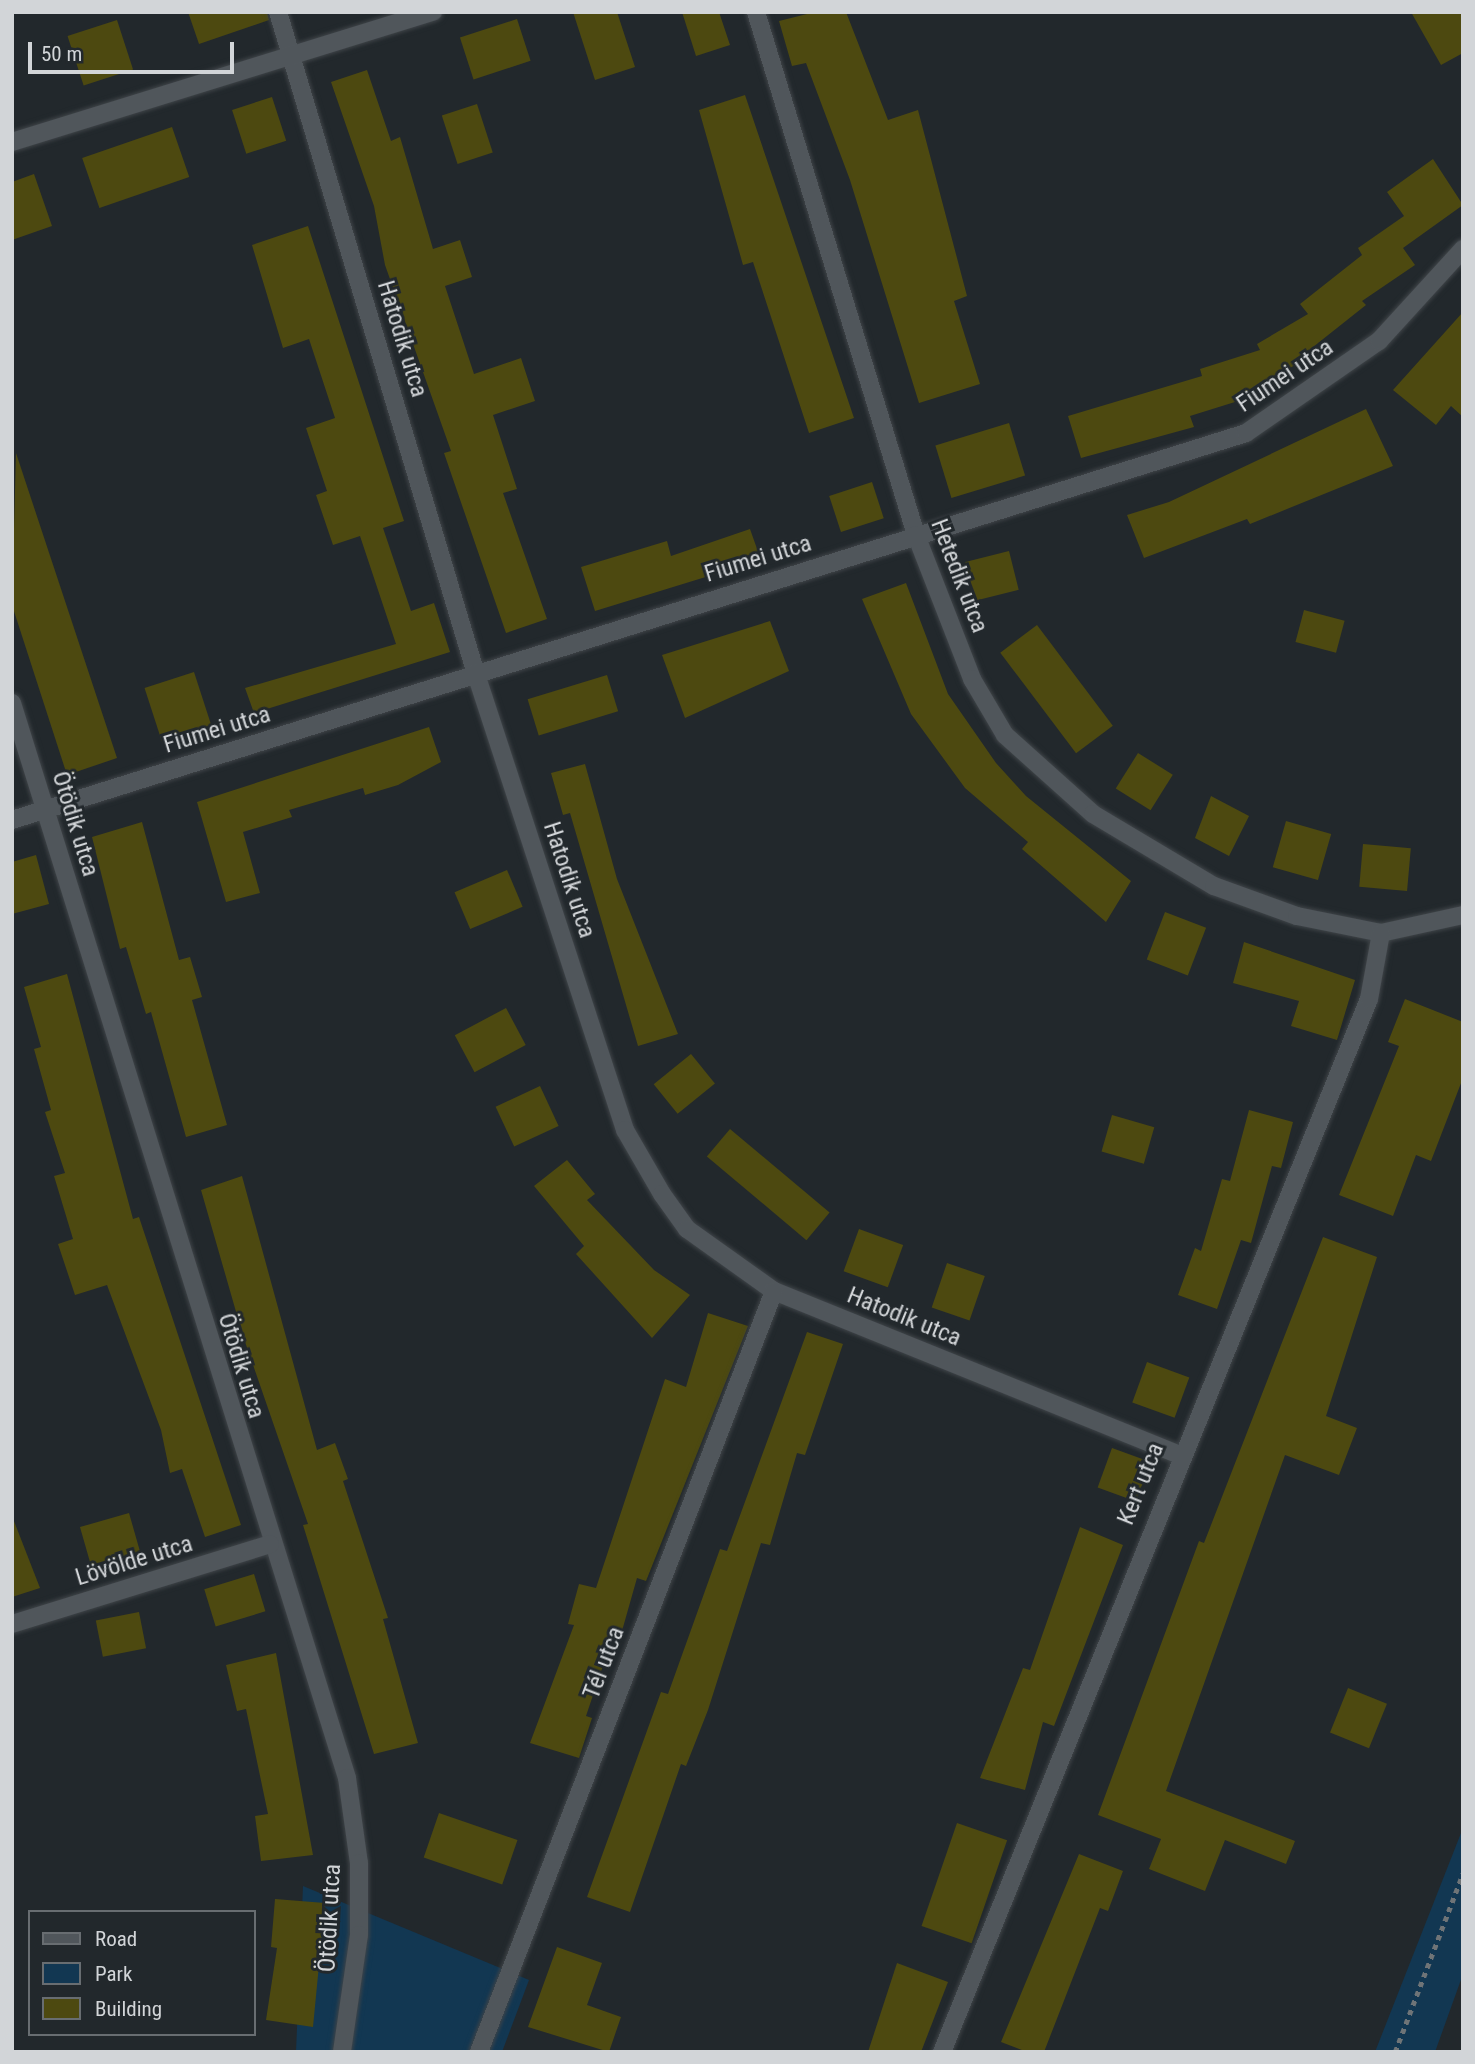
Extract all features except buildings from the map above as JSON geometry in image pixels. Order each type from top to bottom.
[{"type":"street","name":"Hatodik utca","points":[[278,12],[476,674],[625,1130],[687,1229],[774,1291],[1179,1455]]},
{"type":"street","points":[[12,142],[292,58],[433,12]]},
{"type":"street","name":"Hetedik utca","points":[[757,12],[916,535],[972,678],[1004,735],[1044,777],[1154,855],[1214,886],[1297,916],[1381,933]]},
{"type":"street","name":"Fiumei utca","points":[[12,820],[1247,433],[1379,341],[1463,249]]},
{"type":"street","name":"Ötödik utca","points":[[12,703],[270,1544],[347,1778],[359,1863],[359,1935],[342,2052]]},
{"type":"street","points":[[1381,933],[1463,915]]},
{"type":"street","name":"Kert utca","points":[[942,2052],[1179,1455],[1369,999],[1381,933]]},
{"type":"street","name":"Tél utca","points":[[479,2052],[774,1291]]},
{"type":"street","name":"Lövölde utca","points":[[12,1624],[270,1544]]},
{"type":"path","points":[[1395,2052],[1463,1873]]},
{"type":"green space","points":[[1463,1828],[1463,1974],[1435,2052],[1375,2052]]},
{"type":"green space","points":[[303,1886],[529,1980],[502,2052],[296,2052]]}]
